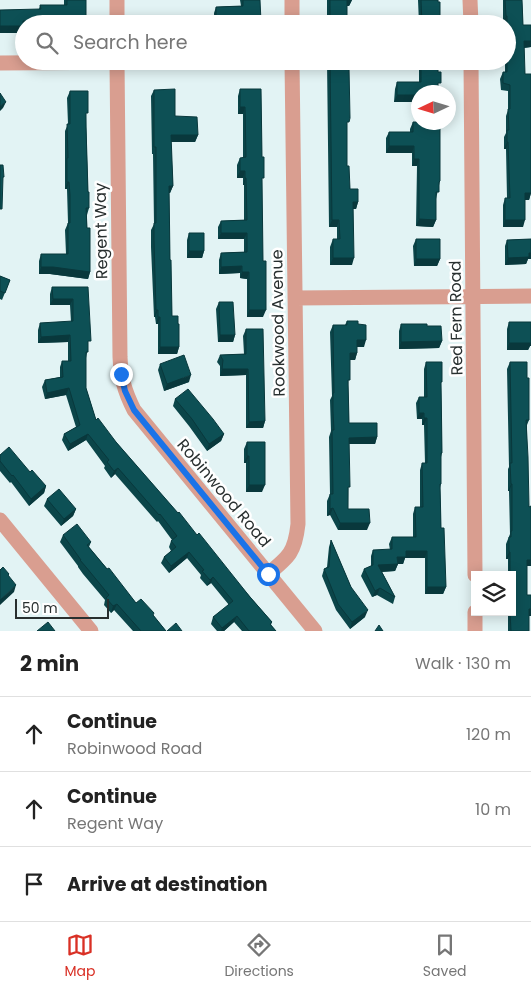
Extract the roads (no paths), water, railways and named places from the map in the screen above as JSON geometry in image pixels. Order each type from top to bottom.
[{"type":"street","points":[[117,0],[117,15]]},
{"type":"street","points":[[292,0],[292,15]]},
{"type":"street","points":[[470,0],[471,15]]},
{"type":"street","points":[[0,63],[15,63]]},
{"type":"street","name":"Regent Way","points":[[117,70],[120,357],[121,374],[128,398]]},
{"type":"street","name":"Rookwood Avenue","points":[[268,574],[288,556],[296,538],[298,524],[292,70]]},
{"type":"street","name":"Red Fern Road","points":[[471,70],[475,571]]},
{"type":"street","points":[[295,298],[531,296]]},
{"type":"street","name":"Robinwood Road","points":[[128,398],[134,410],[157,439],[315,631]]},
{"type":"street","points":[[2,526],[92,631]]},
{"type":"street","points":[[475,616],[475,631]]}]
